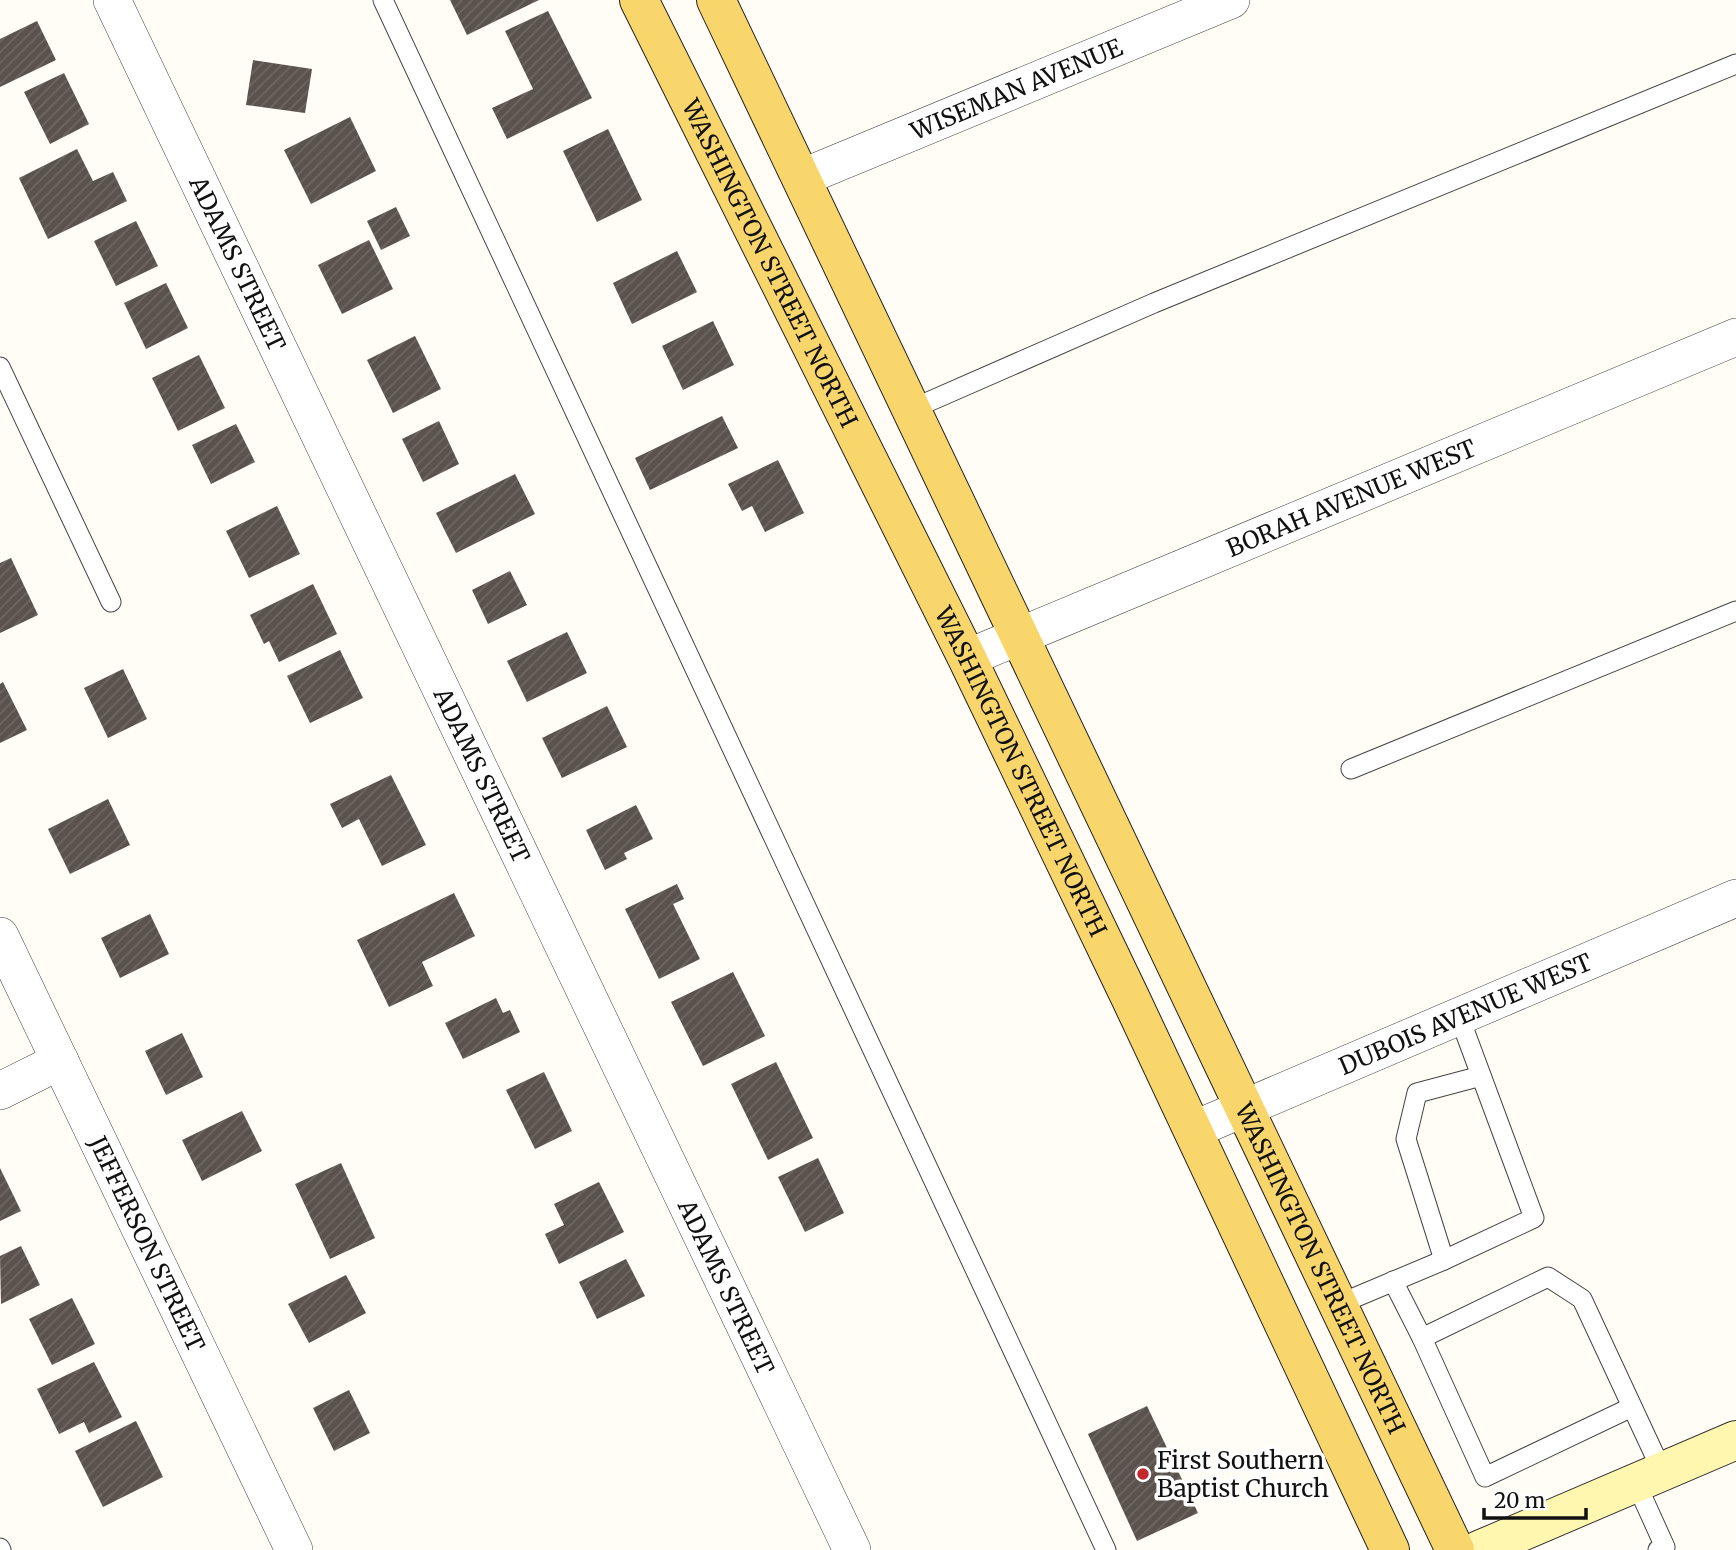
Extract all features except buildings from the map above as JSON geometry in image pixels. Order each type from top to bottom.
[{"type":"main road","name":"WASHINGTON STREET NORTH","points":[[639,0],[967,659],[1193,1130],[1390,1550]]},
{"type":"main road","name":"WASHINGTON STREET NORTH","points":[[716,0],[1455,1550]]},
{"type":"street","name":"ADAMS STREET","points":[[112,0],[852,1550]]},
{"type":"street","name":"WISEMAN AVENUE","points":[[801,178],[1231,0]]},
{"type":"street","name":"BORAH AVENUE WEST","points":[[967,659],[1736,337]]},
{"type":"street","name":"DUBOIS AVENUE WEST","points":[[1193,1130],[1736,898]]},
{"type":"street","name":"JEFFERSON STREET","points":[[0,936],[294,1550]]},
{"type":"street","points":[[0,1091],[60,1061]]},
{"type":"street","points":[[1479,1550],[1736,1440]]},
{"type":"lane","points":[[383,0],[1106,1550]]},
{"type":"lane","points":[[912,409],[1154,303],[1736,64]]},
{"type":"lane","points":[[0,367],[111,602]]},
{"type":"lane","points":[[1351,769],[1736,611]]},
{"type":"lane","points":[[1337,1305],[1534,1219],[1458,1016]]},
{"type":"lane","points":[[1444,1260],[1406,1139],[1417,1093],[1481,1076]]},
{"type":"lane","points":[[1422,1338],[1548,1276],[1582,1299],[1632,1407],[1665,1547],[1658,1550]]},
{"type":"lane","points":[[1393,1281],[1485,1477],[1632,1407]]},
{"type":"place","name":"First Southern Baptist Church","points":[[1143,1474]]}]
